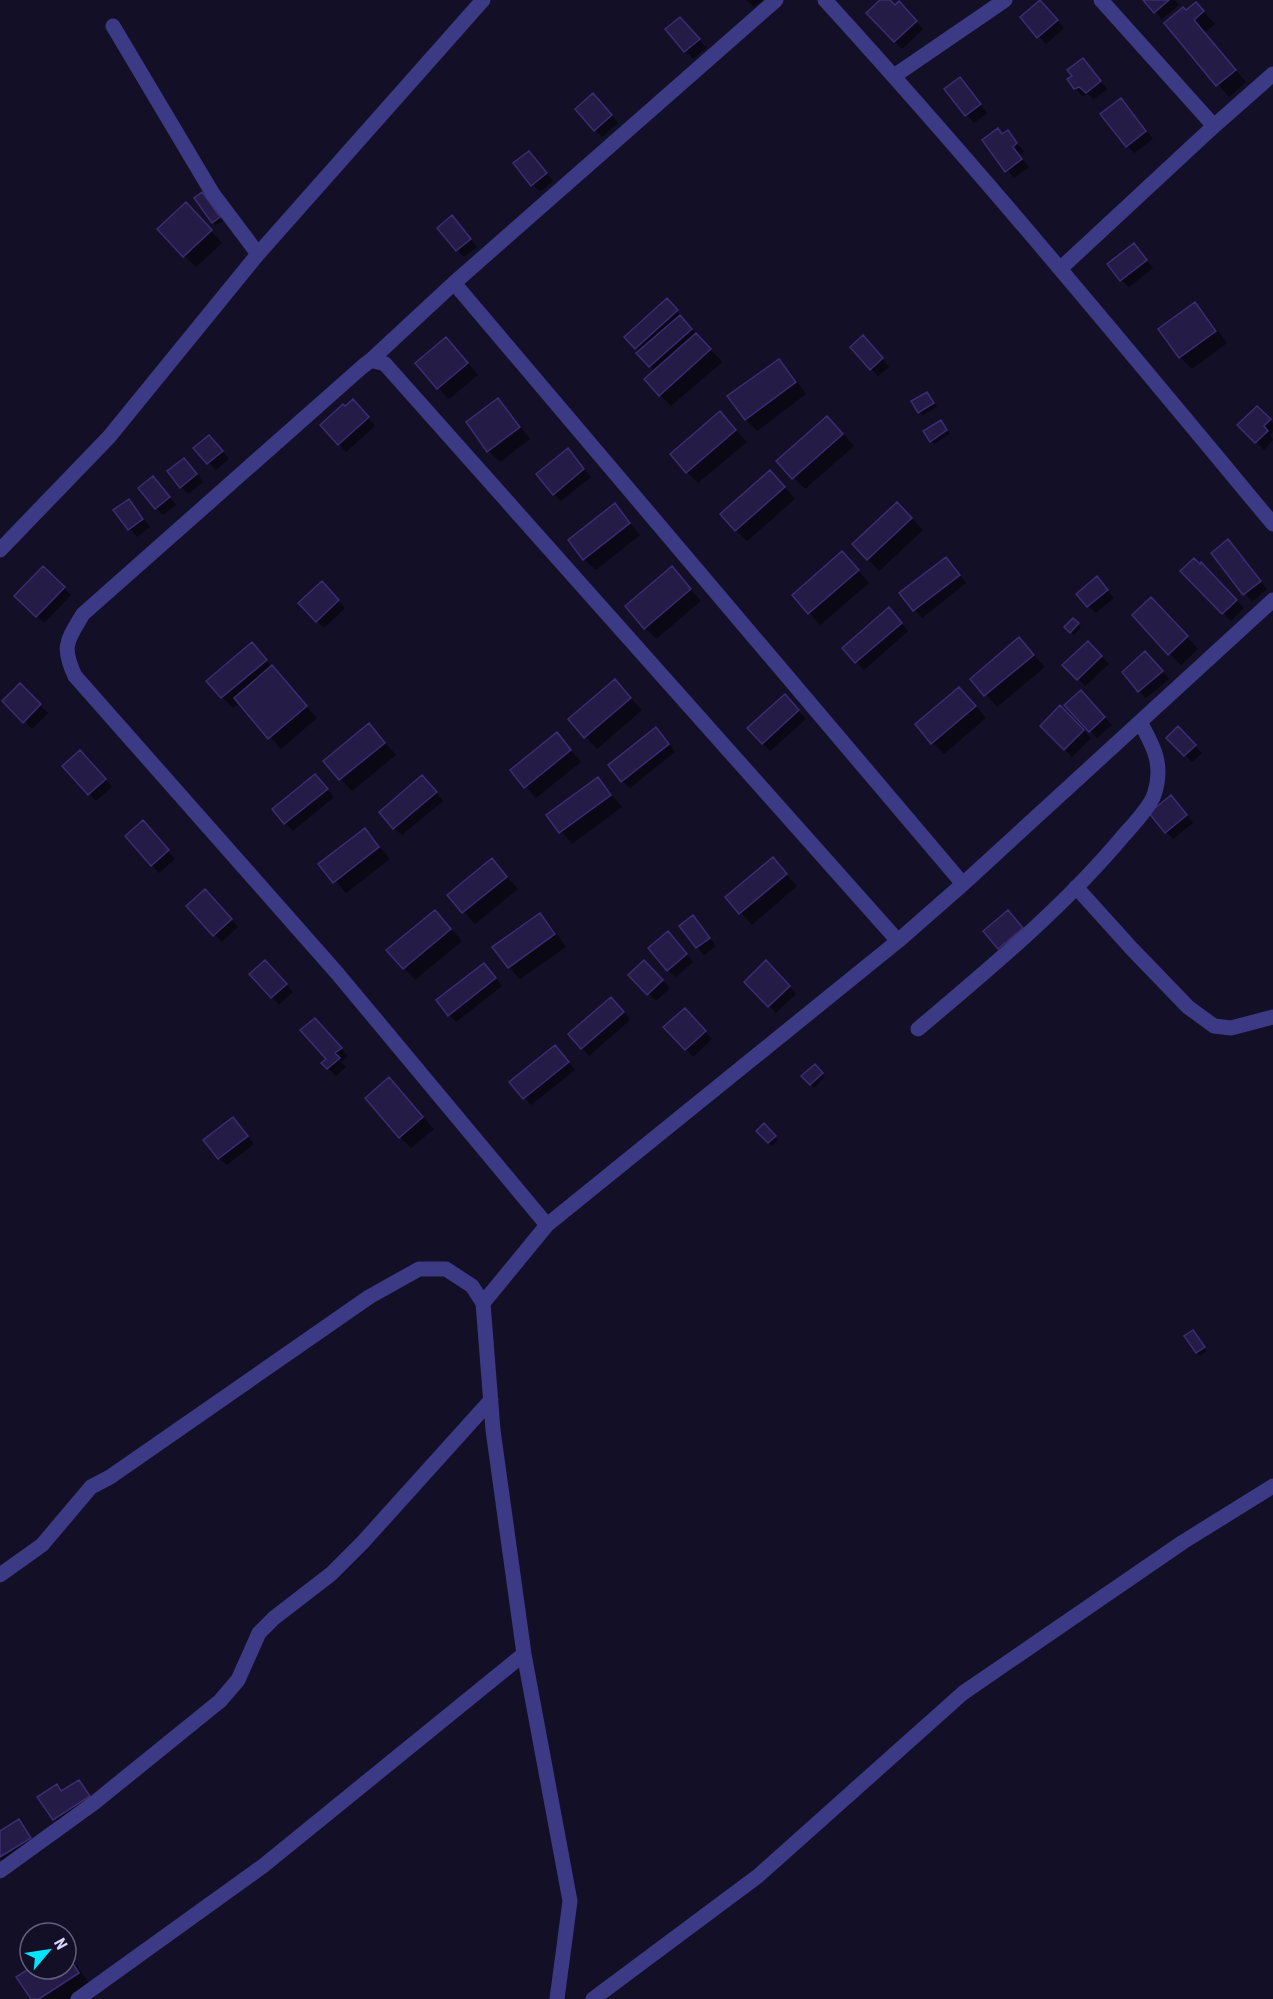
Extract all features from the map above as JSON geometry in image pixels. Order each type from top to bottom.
[{"type":"street","points":[[0,550],[109,436],[258,254],[483,0]]},
{"type":"street","points":[[547,1225],[337,973],[75,676],[66,657],[68,639],[83,614],[776,0]]},
{"type":"street","points":[[825,0],[894,76],[1060,269],[1273,524]]},
{"type":"street","points":[[894,76],[1005,0]]},
{"type":"street","points":[[1101,0],[1214,126]]},
{"type":"street","points":[[113,26],[213,194],[258,254]]},
{"type":"street","points":[[1060,269],[1273,74]]},
{"type":"street","points":[[454,283],[963,884]]},
{"type":"street","points":[[371,360],[385,364],[897,941]]},
{"type":"street","points":[[483,1303],[547,1225],[897,941],[963,884],[1273,600]]},
{"type":"street","points":[[918,1029],[1031,932],[1077,887],[1099,865],[1154,797],[1158,774],[1157,752],[1140,722]]},
{"type":"street","points":[[1077,887],[1188,1007],[1214,1026],[1232,1028],[1273,1017]]},
{"type":"street","points":[[0,1575],[42,1545],[91,1487],[110,1477],[369,1297],[419,1269],[446,1269],[472,1286],[483,1303],[491,1400],[524,1654],[570,1901],[557,1999]]},
{"type":"street","points":[[0,1871],[94,1803],[220,1701],[238,1680],[259,1634],[274,1618],[331,1574],[363,1542],[491,1400]]},
{"type":"street","points":[[593,1999],[758,1876],[963,1693],[1183,1542],[1273,1486]]},
{"type":"street","points":[[78,1999],[263,1866],[524,1654]]},
{"type":"building","points":[[880,0],[890,0],[895,5],[899,1],[917,21],[894,42],[866,13]]},
{"type":"building","points":[[1040,0],[1058,20],[1037,38],[1020,17]]},
{"type":"building","points":[[1143,0],[1169,0],[1154,13]]},
{"type":"building","points":[[1196,2],[1204,11],[1194,20],[1236,70],[1216,86],[1164,23],[1183,7],[1186,10]]},
{"type":"building","points":[[680,17],[700,39],[684,52],[665,29]]},
{"type":"building","points":[[1083,58],[1101,81],[1086,93],[1079,87],[1074,89],[1067,79],[1072,76],[1067,70]]},
{"type":"building","points":[[960,77],[981,104],[965,116],[944,89]]},
{"type":"building","points":[[593,93],[612,115],[594,131],[575,109]]},
{"type":"building","points":[[1121,98],[1146,131],[1126,147],[1100,114]]},
{"type":"building","points":[[998,128],[1002,134],[1008,130],[1017,143],[1013,147],[1022,159],[1005,172],[982,140]]},
{"type":"building","points":[[529,151],[547,173],[531,186],[513,163]]},
{"type":"building","points":[[202,192],[220,217],[212,223],[194,198]]},
{"type":"building","points":[[186,202],[212,230],[183,257],[157,229]]},
{"type":"building","points":[[452,215],[471,239],[456,251],[437,228]]},
{"type":"building","points":[[1134,243],[1147,260],[1120,281],[1107,264]]},
{"type":"building","points":[[667,298],[678,310],[635,349],[624,337]]},
{"type":"building","points":[[1195,302],[1216,331],[1179,358],[1158,329]]},
{"type":"building","points":[[680,315],[692,329],[649,367],[636,353]]},
{"type":"building","points":[[696,333],[711,349],[659,396],[644,379]]},
{"type":"building","points":[[863,335],[883,358],[870,370],[850,347]]},
{"type":"building","points":[[446,337],[468,363],[437,389],[415,363]]},
{"type":"building","points":[[779,359],[796,382],[745,420],[727,396]]},
{"type":"building","points":[[927,392],[934,403],[918,413],[911,401]]},
{"type":"building","points":[[498,398],[520,427],[487,452],[466,422]]},
{"type":"building","points":[[353,399],[369,417],[338,445],[320,425],[343,404],[345,406]]},
{"type":"building","points":[[1257,406],[1271,419],[1264,426],[1268,431],[1255,443],[1237,425]]},
{"type":"building","points":[[720,411],[736,430],[686,473],[670,454]]},
{"type":"building","points":[[827,416],[843,434],[792,479],[776,461]]},
{"type":"building","points":[[941,420],[947,430],[930,442],[923,431]]},
{"type":"building","points":[[209,435],[223,451],[207,464],[193,448]]},
{"type":"building","points":[[568,448],[584,469],[553,495],[536,474]]},
{"type":"building","points":[[184,458],[197,474],[180,488],[167,471]]},
{"type":"building","points":[[770,470],[785,487],[735,531],[720,514]]},
{"type":"building","points":[[153,476],[170,497],[155,509],[138,488]]},
{"type":"building","points":[[129,499],[143,519],[128,530],[113,510]]},
{"type":"building","points":[[897,502],[912,518],[867,560],[852,544]]},
{"type":"building","points":[[615,503],[630,523],[583,560],[568,540]]},
{"type":"building","points":[[1228,539],[1261,581],[1243,595],[1211,553]]},
{"type":"building","points":[[842,551],[859,570],[808,614],[792,595]]},
{"type":"building","points":[[946,557],[960,575],[913,611],[899,593]]},
{"type":"building","points":[[1194,558],[1200,564],[1201,562],[1237,600],[1222,614],[1180,571]]},
{"type":"building","points":[[43,566],[65,587],[36,617],[14,596]]},
{"type":"building","points":[[672,566],[691,589],[644,629],[625,606]]},
{"type":"building","points":[[1097,576],[1108,590],[1087,607],[1076,594]]},
{"type":"building","points":[[322,581],[339,600],[316,622],[298,603]]},
{"type":"building","points":[[1151,597],[1188,636],[1168,655],[1132,615]]},
{"type":"building","points":[[889,607],[902,623],[855,663],[842,648]]},
{"type":"building","points":[[1073,618],[1079,623],[1070,633],[1064,627]]},
{"type":"building","points":[[1019,637],[1034,655],[984,696],[970,679]]},
{"type":"building","points":[[1088,641],[1102,656],[1077,680],[1062,665]]},
{"type":"building","points":[[252,642],[267,660],[221,698],[206,681]]},
{"type":"building","points":[[1145,651],[1163,671],[1138,692],[1122,672]]},
{"type":"building","points":[[272,665],[307,706],[268,739],[234,698]]},
{"type":"building","points":[[615,679],[631,698],[584,738],[568,719]]},
{"type":"building","points":[[20,683],[41,704],[23,723],[2,701]]},
{"type":"building","points":[[959,687],[976,706],[931,744],[915,724]]},
{"type":"building","points":[[1081,690],[1105,717],[1089,732],[1064,705]]},
{"type":"building","points":[[785,694],[799,710],[762,744],[747,728]]},
{"type":"building","points":[[1060,705],[1084,730],[1064,750],[1040,726]]},
{"type":"building","points":[[369,723],[385,743],[339,780],[323,761]]},
{"type":"building","points":[[1178,726],[1196,745],[1184,756],[1166,738]]},
{"type":"building","points":[[656,727],[669,744],[621,782],[608,765]]},
{"type":"building","points":[[557,732],[571,750],[524,788],[510,770]]},
{"type":"building","points":[[80,750],[106,779],[88,795],[62,766]]},
{"type":"building","points":[[315,774],[328,789],[284,824],[272,809]]},
{"type":"building","points":[[422,775],[437,792],[393,829],[379,812]]},
{"type":"building","points":[[598,777],[611,795],[559,833],[546,815]]},
{"type":"building","points":[[1171,795],[1187,815],[1165,833],[1149,813]]},
{"type":"building","points":[[143,820],[169,850],[151,866],[125,836]]},
{"type":"building","points":[[365,828],[379,847],[333,883],[318,864]]},
{"type":"building","points":[[773,857],[787,874],[739,914],[725,897]]},
{"type":"building","points":[[492,858],[507,877],[462,913],[447,895]]},
{"type":"building","points":[[205,889],[232,919],[213,936],[186,906]]},
{"type":"building","points":[[435,910],[451,929],[403,969],[386,950]]},
{"type":"building","points":[[1008,910],[1023,928],[998,949],[983,931]]},
{"type":"building","points":[[540,913],[555,934],[508,968],[492,947]]},
{"type":"building","points":[[693,915],[710,938],[696,948],[679,926]]},
{"type":"building","points":[[668,931],[687,954],[667,971],[648,948]]},
{"type":"building","points":[[265,960],[287,984],[271,998],[249,974]]},
{"type":"building","points":[[644,960],[663,980],[647,995],[628,975]]},
{"type":"building","points":[[766,960],[790,986],[768,1007],[744,982]]},
{"type":"building","points":[[484,963],[496,978],[448,1016],[436,1000]]},
{"type":"building","points":[[611,997],[624,1012],[581,1049],[568,1034]]},
{"type":"building","points":[[685,1008],[706,1031],[685,1050],[663,1027]]},
{"type":"building","points":[[315,1018],[342,1048],[335,1053],[340,1058],[327,1069],[321,1063],[326,1059],[300,1030]]},
{"type":"building","points":[[555,1045],[569,1062],[523,1099],[509,1082]]},
{"type":"building","points":[[815,1064],[823,1073],[810,1085],[801,1076]]},
{"type":"building","points":[[389,1077],[423,1117],[399,1138],[365,1098]]},
{"type":"building","points":[[233,1117],[248,1136],[218,1159],[203,1140]]},
{"type":"building","points":[[764,1123],[776,1136],[768,1143],[756,1131]]},
{"type":"building","points":[[1193,1330],[1205,1347],[1196,1353],[1184,1336]]},
{"type":"building","points":[[79,1780],[90,1796],[53,1820],[37,1797],[57,1784],[61,1791]]},
{"type":"building","points":[[19,1819],[31,1838],[0,1857],[0,1831]]},
{"type":"building","points":[[19,1981],[67,1981],[39,1999],[31,1999]]}]
